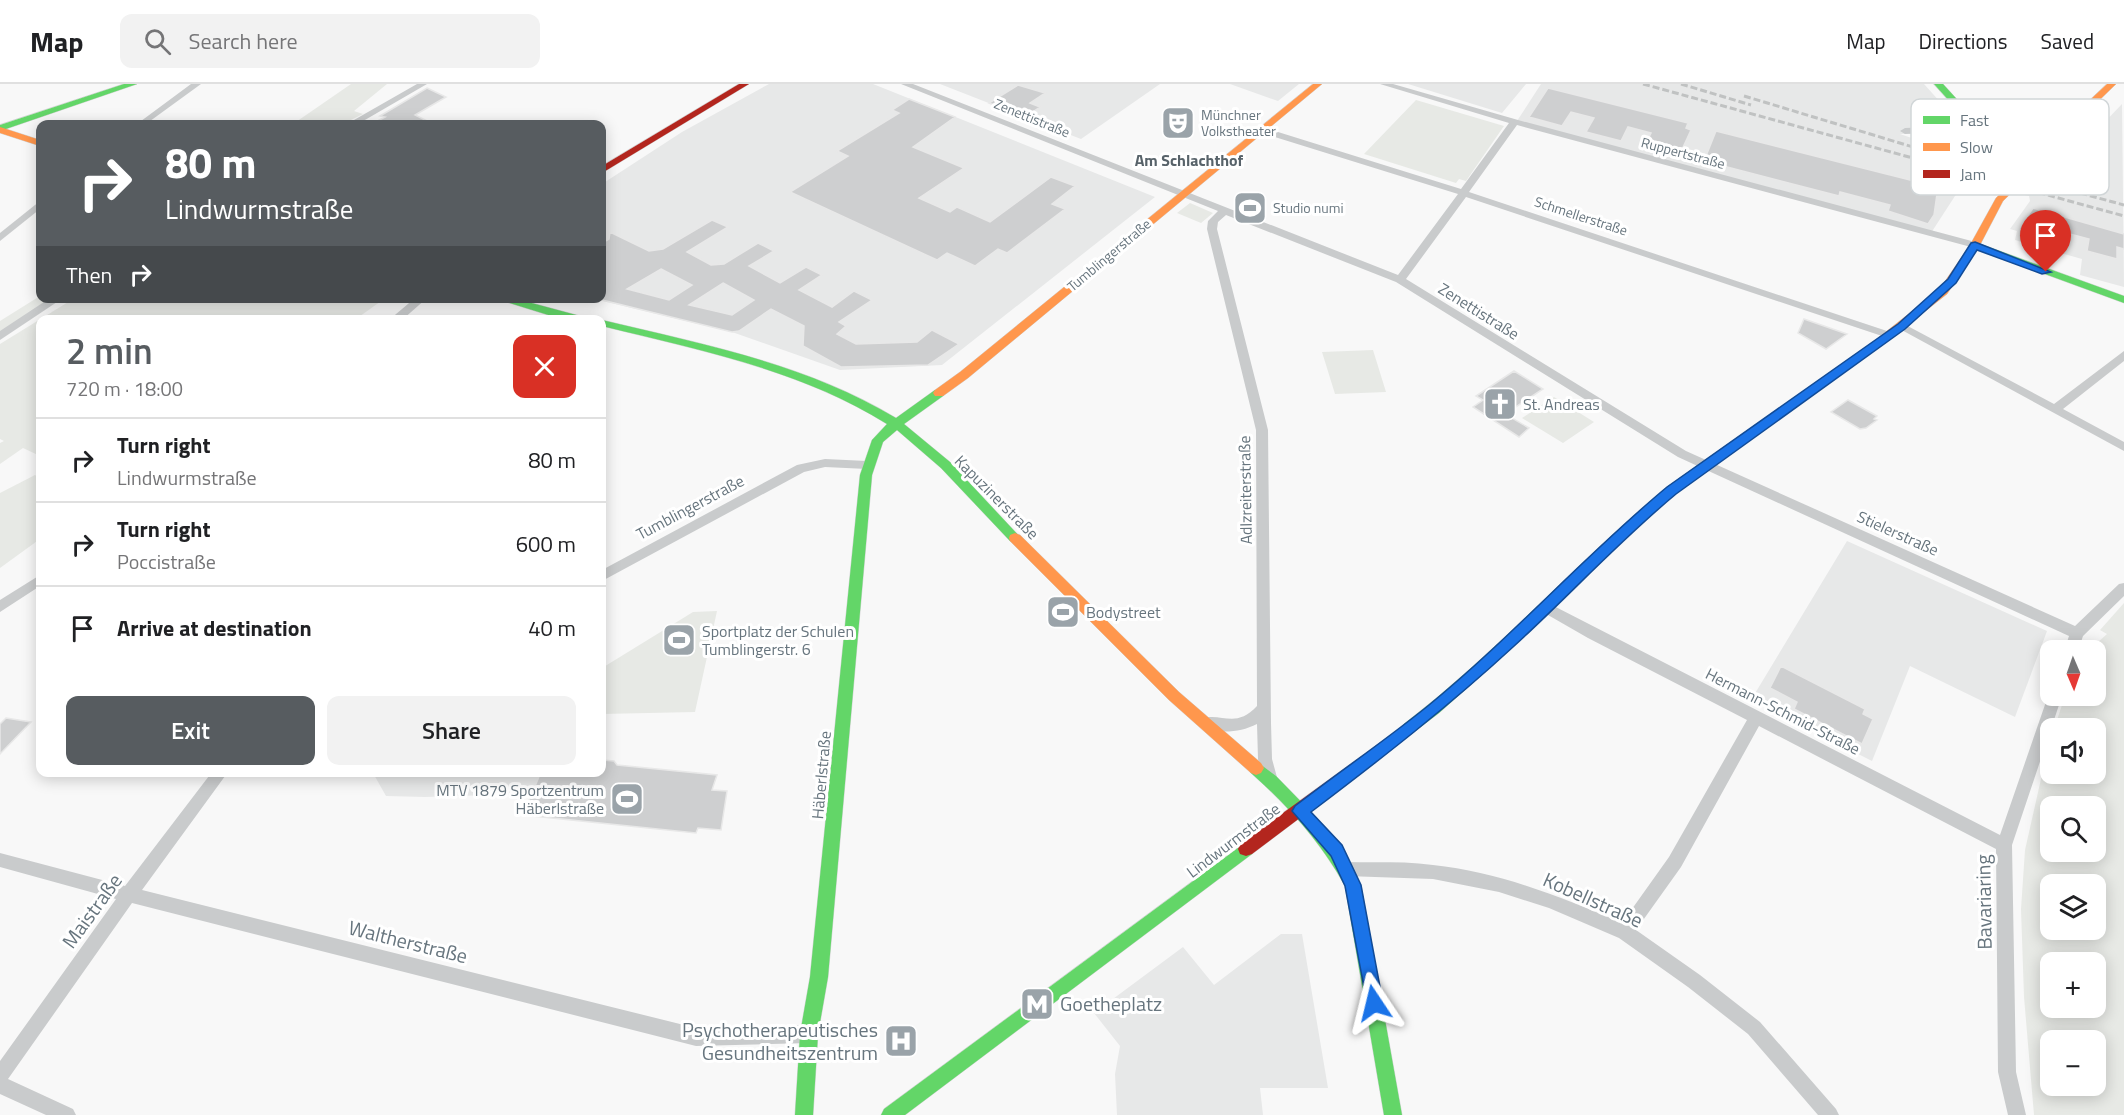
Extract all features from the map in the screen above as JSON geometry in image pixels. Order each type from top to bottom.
[{"type":"main road","points":[[0,129],[133,84]]},
{"type":"main road","points":[[606,168],[745,84]]},
{"type":"main road","name":"Tumblingerstraße","points":[[878,440],[896,423],[964,375],[1318,84]]},
{"type":"main road","points":[[1938,84],[1953,99]]},
{"type":"main road","name":"Lindwurmstraße","points":[[2096,99],[2112,84]]},
{"type":"main road","points":[[0,129],[36,142]]},
{"type":"main road","name":"Lindwurmstraße","points":[[890,1115],[1434,709],[1546,607],[1638,518],[1704,466],[1902,326],[1942,292],[1975,245],[2005,195]]},
{"type":"main road","points":[[1975,245],[2124,300]]},
{"type":"main road","points":[[514,303],[550,315]]},
{"type":"main road","points":[[551,303],[580,315]]},
{"type":"main road","name":"Kapuzinerstraße","points":[[606,324],[799,376],[843,392],[896,423],[924,446],[1202,722],[1270,781],[1322,831],[1347,869],[1357,902],[1393,1115]]},
{"type":"main road","name":"Häberlstraße","points":[[804,1115],[809,1034],[819,977],[867,465],[878,440]]},
{"type":"street","points":[[147,120],[197,84]]},
{"type":"street","points":[[359,120],[423,84]]},
{"type":"street","name":"Zenettistraße","points":[[905,84],[1400,280],[1529,362],[1704,466]]},
{"type":"street","name":"Ruppertstraße","points":[[1384,84],[1515,122],[1975,245]]},
{"type":"street","points":[[1400,280],[1515,122]]},
{"type":"street","name":"Schmellerstraße","points":[[1262,130],[1464,194],[1889,335]]},
{"type":"street","points":[[1905,131],[1911,131]]},
{"type":"street","points":[[0,238],[36,207]]},
{"type":"street","name":"Adlzreiterstraße","points":[[1224,211],[1213,221],[1212,230],[1262,430],[1265,759],[1270,781]]},
{"type":"street","points":[[0,336],[50,303]]},
{"type":"street","points":[[400,315],[416,303]]},
{"type":"street","points":[[1902,326],[2124,447]]},
{"type":"street","points":[[2055,410],[2124,355]]},
{"type":"street","name":"Tumblingerstraße","points":[[606,574],[798,470],[825,463],[867,465]]},
{"type":"street","name":"Stielerstraße","points":[[1704,466],[2077,633]]},
{"type":"street","points":[[0,608],[36,583]]},
{"type":"street","points":[[2075,640],[2077,633],[2124,588]]},
{"type":"street","name":"Hermann-Schmid-Straße","points":[[1546,607],[1593,634],[2004,845]]},
{"type":"street","name":"Bavariaring","points":[[2017,1115],[2007,1072],[2004,845],[2052,706]]},
{"type":"street","points":[[1202,722],[1241,724],[1256,718],[1265,707]]},
{"type":"street","points":[[1624,932],[1675,862],[1756,718]]},
{"type":"street","name":"Maistraße","points":[[0,1076],[129,894],[219,777]]},
{"type":"street","name":"Waltherstraße","points":[[0,860],[236,923],[696,1037],[809,1034]]},
{"type":"street","name":"Kobellstraße","points":[[1347,869],[1433,872],[1499,884],[1551,901],[1624,932],[1694,981],[1754,1028],[1830,1115]]},
{"type":"street","points":[[0,1085],[67,1115]]},
{"type":"shaded area","points":[[351,84],[387,84],[354,111],[363,114],[351,120],[299,120]]},
{"type":"shaded area","points":[[769,84],[873,84],[1155,197],[942,365],[840,370],[732,332],[606,302],[606,181],[682,132]]},
{"type":"shaded area","points":[[940,84],[1160,84],[1081,139]]},
{"type":"shaded area","points":[[1230,84],[1299,84],[1278,101]]},
{"type":"shaded area","points":[[1408,84],[1526,84],[1502,113]]},
{"type":"shaded area","points":[[1541,84],[1924,84],[1937,99],[1911,99],[1911,134],[1900,134],[1911,138],[1911,195],[1956,195],[1931,233],[1517,121]]},
{"type":"shaded area","points":[[1416,100],[1504,126],[1466,181],[1459,179],[1456,183],[1364,154]]},
{"type":"shaded area","points":[[2122,104],[2124,287],[2080,275],[2082,259],[2015,240],[2017,231],[2010,229],[2030,201],[2029,196],[2025,195],[2109,195],[2109,118]]},
{"type":"shaded area","points":[[1190,203],[1213,213],[1201,223],[1177,213]]},
{"type":"shaded area","points":[[36,298],[36,303],[47,303],[0,332],[0,321]]},
{"type":"shaded area","points":[[67,303],[378,303],[362,315],[47,315]]},
{"type":"shaded area","points":[[36,322],[36,454],[23,448],[0,464],[0,443],[4,441],[0,439],[0,344]]},
{"type":"shaded area","points":[[1373,350],[1386,392],[1335,394],[1322,352]]},
{"type":"shaded area","points":[[1554,397],[1594,422],[1563,443],[1522,418]]},
{"type":"shaded area","points":[[36,476],[36,542],[0,568],[0,493]]},
{"type":"shaded area","points":[[1847,541],[2047,631],[2044,640],[2040,640],[2040,650],[2015,717],[1910,666],[1872,761],[1751,700]]},
{"type":"shaded area","points":[[2124,603],[2124,1115],[2034,1115],[2024,997],[2021,909],[2025,850],[2040,783],[2106,784],[2106,718],[2058,718],[2062,706],[2106,706],[2106,640],[2100,640],[2107,634],[2100,630]]},
{"type":"shaded area","name":"Sportplatz der Schulen Tumblingerstr. 6","points":[[717,611],[695,712],[606,714],[606,666],[693,612]]},
{"type":"shaded area","points":[[375,777],[539,777],[531,794],[386,796]]},
{"type":"shaded area","points":[[1281,934],[1302,934],[1328,1088],[1260,1088],[1263,1115],[1117,1115],[1115,1074],[1120,1046],[1094,1013],[1183,947],[1214,985]]},
{"type":"building","points":[[1018,85],[1045,93],[1030,103],[1040,107],[1025,117],[989,103]]},
{"type":"building","points":[[427,88],[446,97],[415,115],[425,120],[379,120],[385,117],[380,116]]},
{"type":"building","points":[[1548,88],[1688,123],[1686,128],[1691,130],[1679,156],[1644,147],[1651,133],[1628,127],[1621,141],[1586,132],[1594,118],[1571,112],[1562,126],[1529,117]]},
{"type":"building","points":[[909,99],[955,117],[913,147],[964,168],[919,198],[950,212],[957,207],[990,222],[1051,177],[1075,186],[1052,204],[1065,209],[1007,253],[998,249],[975,266],[947,253],[937,260],[790,192],[848,156],[837,151],[899,113],[892,110]]},
{"type":"building","points":[[1716,131],[1911,180],[1911,195],[1937,195],[1934,215],[1928,224],[1888,211],[1890,205],[1840,192],[1839,196],[1704,161]]},
{"type":"building","points":[[2033,208],[2124,234],[2124,249],[2117,247],[2117,259],[2087,251],[2089,239],[2055,230],[2046,240],[2019,229]]},
{"type":"building","points":[[712,220],[728,227],[687,252],[711,265],[724,264],[758,243],[774,251],[749,266],[780,283],[806,267],[822,275],[799,290],[832,307],[854,291],[872,300],[839,322],[846,326],[837,334],[856,344],[917,342],[932,330],[959,344],[928,365],[841,367],[803,346],[804,326],[771,309],[739,331],[732,332],[606,301],[606,241],[609,239],[610,232],[649,251],[663,249]],"holes":[[[661,269],[692,285],[669,300],[627,289]],[[723,283],[754,300],[732,315],[689,305]]]},
{"type":"building","points":[[1804,319],[1847,334],[1826,349],[1798,333]]},
{"type":"building","name":"St. Andreas","points":[[1514,371],[1543,389],[1505,414],[1529,428],[1519,437],[1473,407],[1483,400],[1476,396]]},
{"type":"building","points":[[1848,400],[1877,416],[1874,419],[1877,420],[1866,428],[1860,429],[1831,412]]},
{"type":"building","points":[[1781,666],[1865,709],[1863,714],[1873,719],[1862,744],[1794,709],[1797,702],[1770,688]]},
{"type":"building","points":[[6,718],[31,722],[0,754],[0,724]]},
{"type":"building","name":"MTV 1879 Sportzentrum Häberlstraße","points":[[606,760],[614,761],[617,765],[717,775],[712,790],[727,791],[721,830],[698,828],[696,833],[533,816],[537,805],[527,805],[539,777],[606,777]]},
{"type":"railway","points":[[1643,84],[1911,158]]},
{"type":"railway","points":[[1681,84],[1751,105]]},
{"type":"railway","points":[[1744,96],[1911,146]]},
{"type":"railway","points":[[2047,195],[2124,216]]},
{"type":"railway","points":[[2087,195],[2124,205]]},
{"type":"traffic: fast","points":[[0,128],[133,84]]},
{"type":"traffic: fast","points":[[1938,84],[1952,99]]},
{"type":"traffic: fast","points":[[1975,245],[2124,300]]},
{"type":"traffic: fast","points":[[516,303],[558,315]]},
{"type":"traffic: fast","points":[[606,324],[717,351],[796,375],[869,407],[901,427],[931,451],[1015,538]]},
{"type":"traffic: fast","points":[[1409,728],[1434,709],[1509,642],[1638,518],[1671,490],[1882,340]]},
{"type":"traffic: fast","points":[[804,1115],[809,1034],[819,977],[866,475],[878,440],[886,431],[939,393]]},
{"type":"traffic: fast","points":[[1256,768],[1285,794],[1322,836],[1353,885],[1393,1115]]},
{"type":"traffic: fast","points":[[890,1115],[1246,849]]},
{"type":"traffic: slow","points":[[939,393],[964,375],[1318,84]]},
{"type":"traffic: slow","points":[[2096,99],[2112,84]]},
{"type":"traffic: slow","points":[[0,130],[36,142]]},
{"type":"traffic: slow","points":[[1882,340],[1943,292],[1975,245],[1999,200],[2004,195]]},
{"type":"traffic: slow","points":[[1015,538],[1174,696],[1256,768]]},
{"type":"traffic: jam","points":[[606,168],[745,84]]},
{"type":"traffic: jam","points":[[1246,849],[1409,728]]},
{"type":"place","name":"Münchner Volkstheater","points":[[1178,123]]},
{"type":"place","name":"Studio numi","points":[[1250,208]]},
{"type":"place","name":"St. Andreas","points":[[1500,404]]},
{"type":"place","name":"Bodystreet","points":[[1063,612]]},
{"type":"place","name":"Sportplatz der Schulen Tumblingerstr. 6","points":[[679,640]]},
{"type":"place","name":"MTV 1879 Sportzentrum Häberlstraße","points":[[627,799]]},
{"type":"place","name":"Goetheplatz","points":[[1037,1004]]},
{"type":"place","name":"Psychotherapeutisches Gesundheitszentrum","points":[[901,1041]]},
{"type":"district","name":"Am Schlachthof","points":[[1189,160]]},
{"type":"route","points":[[1374,1003],[1357,902],[1347,869],[1322,831],[1300,811],[1434,709],[1509,642],[1638,518],[1671,490],[1902,326],[1934,300],[1952,281],[1975,245],[2046,272]]}]
